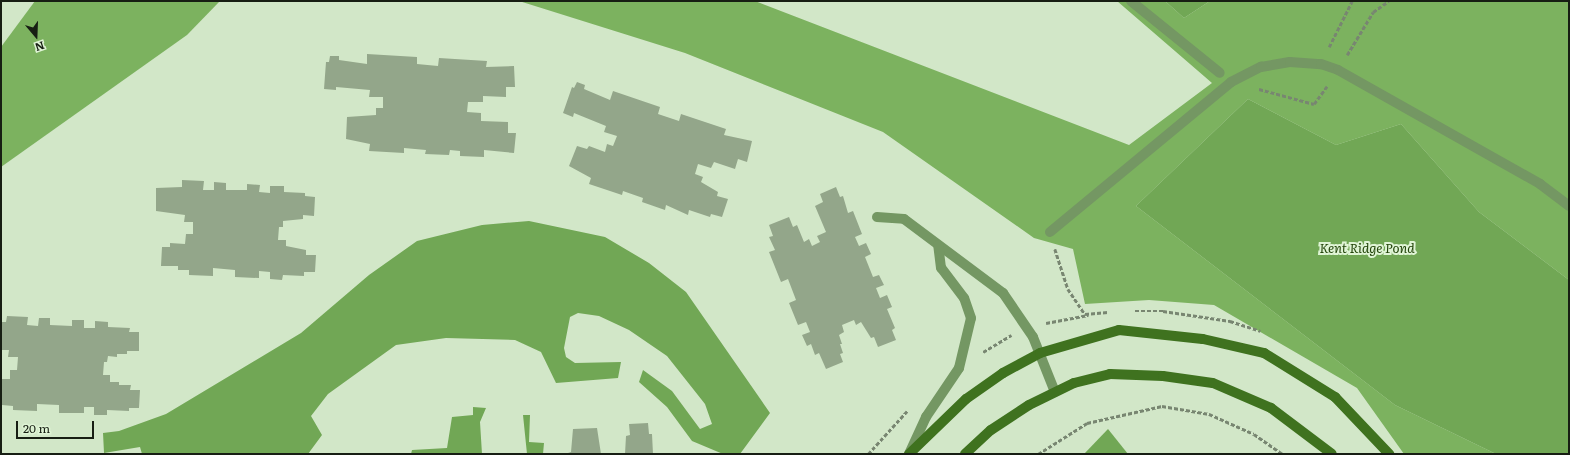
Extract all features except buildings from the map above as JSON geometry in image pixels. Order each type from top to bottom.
[{"type":"main road","points":[[909,454],[966,399],[1003,373],[1040,353],[1119,330],[1203,339],[1264,353],[1335,397],[1389,454]]},
{"type":"main road","points":[[965,454],[992,430],[1029,405],[1074,383],[1110,374],[1163,376],[1213,383],[1272,408],[1332,454]]},
{"type":"street","points":[[1131,1],[1220,73]]},
{"type":"street","points":[[1050,232],[1231,82],[1261,67],[1290,62],[1321,64],[1338,70],[1540,184],[1569,206]]},
{"type":"street","points":[[877,216],[904,219],[1003,293],[1033,337],[1056,392]]},
{"type":"street","points":[[909,454],[926,417],[959,368],[971,318],[964,298],[941,268],[938,245]]},
{"type":"path","points":[[891,1],[923,1]]},
{"type":"path","points":[[1321,64],[1352,1]]},
{"type":"path","points":[[1338,70],[1373,12],[1389,1]]},
{"type":"path","points":[[1231,82],[1314,104]]},
{"type":"path","points":[[1050,232],[1068,289]]},
{"type":"path","points":[[1038,454],[1087,423],[1162,406],[1209,414],[1254,434],[1283,454]]},
{"type":"shaded area","points":[[35,1],[220,1],[187,35],[1,167],[1,47]]},
{"type":"shaded area","points":[[519,1],[755,1],[1129,145],[1212,83],[1117,1],[1165,1],[1184,18],[1210,1],[1569,1],[1569,280],[1479,212],[1401,124],[1336,145],[1248,99],[1136,206],[1395,405],[1496,454],[1404,454],[1357,388],[1214,305],[1149,300],[1085,304],[1073,249],[1034,238],[883,132],[685,53]]},
{"type":"water","points":[[1165,1],[1210,1],[1184,18]]},
{"type":"water","name":"Kent Ridge Pond","points":[[1248,99],[1336,145],[1401,124],[1479,212],[1569,280],[1569,454],[1496,454],[1395,405],[1136,206]]},
{"type":"water","points":[[529,221],[605,237],[649,263],[686,292],[770,413],[740,454],[723,454],[692,441],[667,407],[639,382],[643,370],[672,391],[700,429],[712,424],[705,404],[667,356],[629,330],[599,316],[578,313],[570,317],[564,348],[566,357],[575,363],[621,362],[618,378],[556,383],[541,352],[515,340],[446,338],[396,345],[328,394],[311,416],[322,435],[308,454],[142,454],[140,447],[104,453],[103,433],[119,431],[166,414],[301,333],[369,275],[417,241],[482,225]]},
{"type":"water","points":[[473,407],[486,408],[480,422],[482,454],[411,454],[412,450],[447,448],[452,417],[473,415]]},
{"type":"water","points":[[523,415],[530,415],[529,442],[544,443],[543,454],[527,454]]},
{"type":"water","points":[[1108,429],[1128,454],[1084,454]]}]
